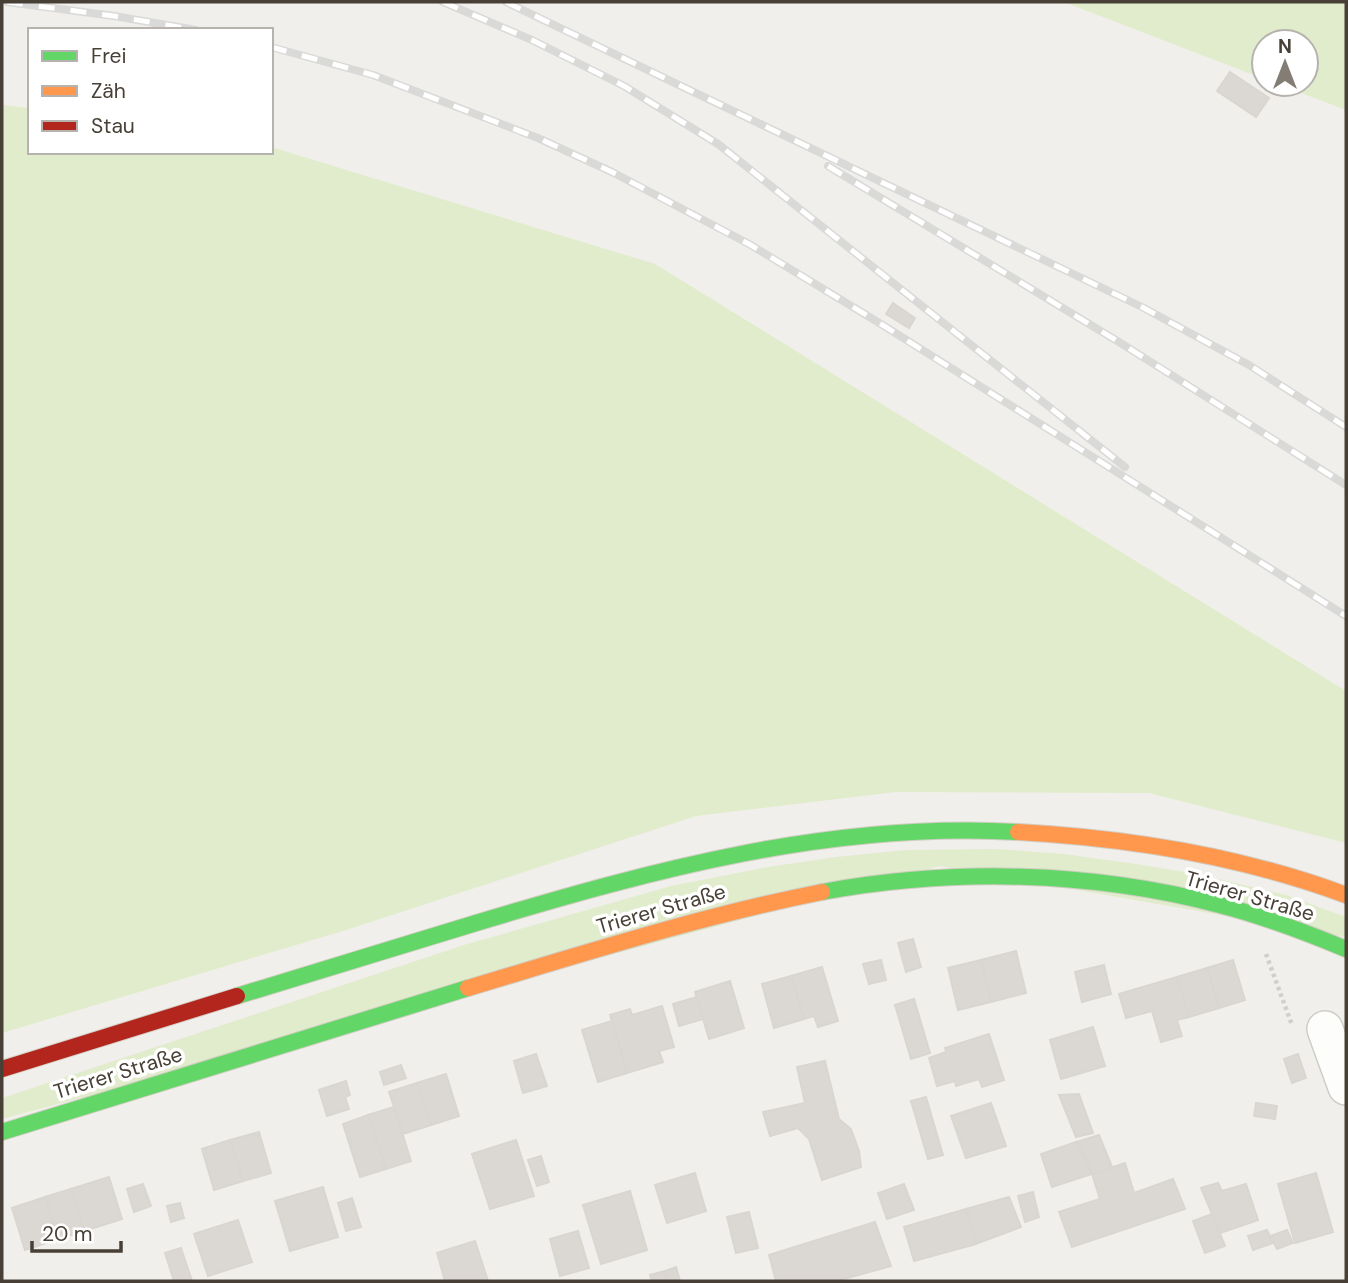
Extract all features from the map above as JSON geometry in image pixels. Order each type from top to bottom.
[{"type":"main road","name":"Trierer Straße","points":[[2,1069],[577,892],[713,858],[827,839],[892,832],[975,830],[1095,836],[1174,848],[1236,862],[1346,895]]},
{"type":"main road","name":"Trierer Straße","points":[[2,1132],[603,946],[741,908],[877,883],[1001,876],[1070,879],[1202,901],[1252,914],[1346,949]]},
{"type":"street","points":[[1325,1029],[1346,1087]]},
{"type":"path","points":[[1252,914],[1292,1027],[1325,1029]]},
{"type":"green space","points":[[1064,2],[1346,2],[1346,110],[1315,98],[1320,98],[1320,28],[1250,28],[1250,74]]},
{"type":"green space","points":[[2,105],[28,108],[28,154],[273,154],[273,148],[655,264],[1346,691],[1346,843],[1149,793],[896,792],[696,816],[343,931],[2,1033]]},
{"type":"green space","points":[[996,849],[1064,854],[1136,864],[1197,874],[1286,895],[1346,917],[1346,937],[940,866],[2,1119],[2,1098],[464,945],[671,886],[836,857],[906,850]]},
{"type":"building","points":[[1230,72],[1250,85],[1250,98],[1269,98],[1256,117],[1217,91]]},
{"type":"building","points":[[893,303],[915,318],[909,328],[886,314]]},
{"type":"building","points":[[913,939],[921,967],[906,972],[898,943]]},
{"type":"building","points":[[1016,951],[1026,993],[991,1002],[981,960]]},
{"type":"building","points":[[881,960],[886,980],[869,984],[863,964]]},
{"type":"building","points":[[981,960],[991,1002],[958,1010],[948,968]]},
{"type":"building","points":[[1233,960],[1245,1000],[1219,1008],[1207,968]]},
{"type":"building","points":[[1104,965],[1111,994],[1082,1002],[1075,972]]},
{"type":"building","points":[[822,967],[838,1021],[818,1027],[814,1016],[804,1019],[791,976]]},
{"type":"building","points":[[1207,968],[1219,1008],[1189,1017],[1177,977]]},
{"type":"building","points":[[791,976],[804,1019],[774,1028],[762,984]]},
{"type":"building","points":[[1177,977],[1189,1017],[1177,1020],[1182,1036],[1161,1042],[1152,1011],[1126,1018],[1119,994]]},
{"type":"building","points":[[730,981],[744,1028],[709,1039],[695,992]]},
{"type":"building","points":[[697,997],[703,1019],[679,1026],[673,1004]]},
{"type":"building","points":[[914,999],[930,1053],[911,1059],[895,1005]]},
{"type":"building","points":[[662,1006],[674,1047],[659,1051],[663,1062],[627,1073],[610,1015],[630,1009],[632,1015]]},
{"type":"building","points":[[612,1021],[627,1073],[598,1082],[582,1030]]},
{"type":"building","points":[[1093,1027],[1105,1066],[1061,1079],[1050,1040]]},
{"type":"building","points":[[989,1034],[1004,1080],[982,1087],[979,1079],[956,1086],[955,1081],[937,1086],[929,1058],[946,1052],[945,1048]]},
{"type":"building","points":[[536,1054],[547,1086],[523,1093],[514,1061]]},
{"type":"building","points":[[1298,1054],[1306,1078],[1292,1083],[1284,1059]]},
{"type":"building","points":[[825,1061],[839,1119],[851,1129],[859,1151],[861,1167],[822,1180],[809,1139],[798,1128],[770,1136],[763,1112],[805,1103],[797,1067]]},
{"type":"building","points":[[401,1065],[406,1078],[384,1085],[380,1072]]},
{"type":"building","points":[[446,1074],[459,1116],[431,1125],[417,1083]]},
{"type":"building","points":[[346,1081],[350,1095],[345,1097],[349,1109],[327,1116],[319,1090]]},
{"type":"building","points":[[417,1083],[431,1125],[403,1134],[389,1092]]},
{"type":"building","points":[[1079,1094],[1093,1133],[1076,1137],[1059,1095]]},
{"type":"building","points":[[926,1097],[943,1155],[928,1159],[911,1101]]},
{"type":"building","points":[[991,1103],[1006,1146],[966,1158],[951,1116]]},
{"type":"building","points":[[1256,1103],[1277,1106],[1275,1119],[1254,1116]]},
{"type":"building","points":[[394,1107],[411,1161],[386,1169],[368,1115]]},
{"type":"building","points":[[368,1115],[386,1169],[360,1177],[343,1124]]},
{"type":"building","points":[[259,1132],[271,1173],[243,1181],[230,1140]]},
{"type":"building","points":[[1099,1135],[1112,1167],[1092,1174],[1076,1142]]},
{"type":"building","points":[[230,1140],[243,1181],[214,1190],[202,1149]]},
{"type":"building","points":[[516,1140],[534,1196],[490,1209],[472,1154]]},
{"type":"building","points":[[1076,1142],[1092,1174],[1052,1187],[1041,1154]]},
{"type":"building","points":[[541,1156],[549,1182],[537,1186],[528,1160]]},
{"type":"building","points":[[1125,1163],[1134,1193],[1173,1179],[1185,1209],[1072,1247],[1059,1212],[1100,1199],[1092,1174]]},
{"type":"building","points":[[695,1173],[706,1211],[667,1223],[655,1185]]},
{"type":"building","points":[[1316,1173],[1333,1232],[1295,1243],[1278,1184]]},
{"type":"building","points":[[109,1177],[122,1219],[84,1231],[71,1189]]},
{"type":"building","points":[[1218,1183],[1222,1191],[1246,1184],[1258,1220],[1220,1233],[1201,1188]]},
{"type":"building","points":[[143,1184],[151,1206],[134,1212],[127,1189]]},
{"type":"building","points":[[904,1184],[914,1210],[887,1219],[878,1193]]},
{"type":"building","points":[[323,1187],[338,1237],[290,1251],[275,1201]]},
{"type":"building","points":[[71,1189],[84,1231],[58,1239],[45,1197]]},
{"type":"building","points":[[630,1191],[647,1250],[601,1264],[583,1205]]},
{"type":"building","points":[[1033,1192],[1039,1217],[1025,1222],[1018,1196]]},
{"type":"building","points":[[45,1197],[58,1239],[25,1250],[12,1208]]},
{"type":"building","points":[[1009,1197],[1021,1227],[976,1244],[966,1209]]},
{"type":"building","points":[[352,1198],[361,1227],[346,1231],[338,1203]]},
{"type":"building","points":[[180,1203],[184,1218],[171,1222],[167,1206]]},
{"type":"building","points":[[966,1209],[976,1244],[914,1261],[904,1227]]},
{"type":"building","points":[[749,1212],[758,1248],[736,1253],[727,1217]]},
{"type":"building","points":[[1212,1214],[1225,1246],[1205,1253],[1193,1221]]},
{"type":"building","points":[[238,1220],[252,1262],[208,1276],[194,1234]]},
{"type":"building","points":[[875,1222],[891,1266],[837,1281],[776,1281],[769,1255]]},
{"type":"building","points":[[1267,1230],[1273,1243],[1253,1250],[1248,1236]]},
{"type":"building","points":[[1287,1230],[1293,1243],[1277,1249],[1270,1236]]},
{"type":"building","points":[[578,1231],[589,1268],[560,1276],[550,1239]]},
{"type":"building","points":[[475,1241],[488,1281],[445,1281],[437,1253]]},
{"type":"building","points":[[181,1248],[192,1281],[174,1281],[165,1253]]},
{"type":"building","points":[[676,1267],[680,1281],[668,1281],[665,1271]]},
{"type":"building","points":[[665,1271],[668,1281],[652,1281],[650,1275]]},
{"type":"railway","points":[[7,2],[184,28]]},
{"type":"railway","points":[[443,2],[532,40],[624,86],[718,144],[1125,467]]},
{"type":"railway","points":[[506,2],[1142,307],[1249,365],[1346,427]]},
{"type":"railway","points":[[273,48],[373,75],[538,138],[612,172],[749,244],[1346,616]]},
{"type":"railway","points":[[828,166],[1119,342],[1346,485]]},
{"type":"traffic: fast","points":[[237,996],[542,903],[676,868],[811,842],[880,834],[1018,832]]},
{"type":"traffic: fast","points":[[822,892],[871,884],[971,877],[1021,877],[1122,885],[1252,914],[1346,949]]},
{"type":"traffic: fast","points":[[2,1132],[468,988]]},
{"type":"traffic: slow","points":[[1018,832],[1101,839],[1184,851],[1266,870],[1346,895]]},
{"type":"traffic: slow","points":[[468,988],[688,924],[822,892]]},
{"type":"traffic: jam","points":[[2,1069],[237,996]]}]
